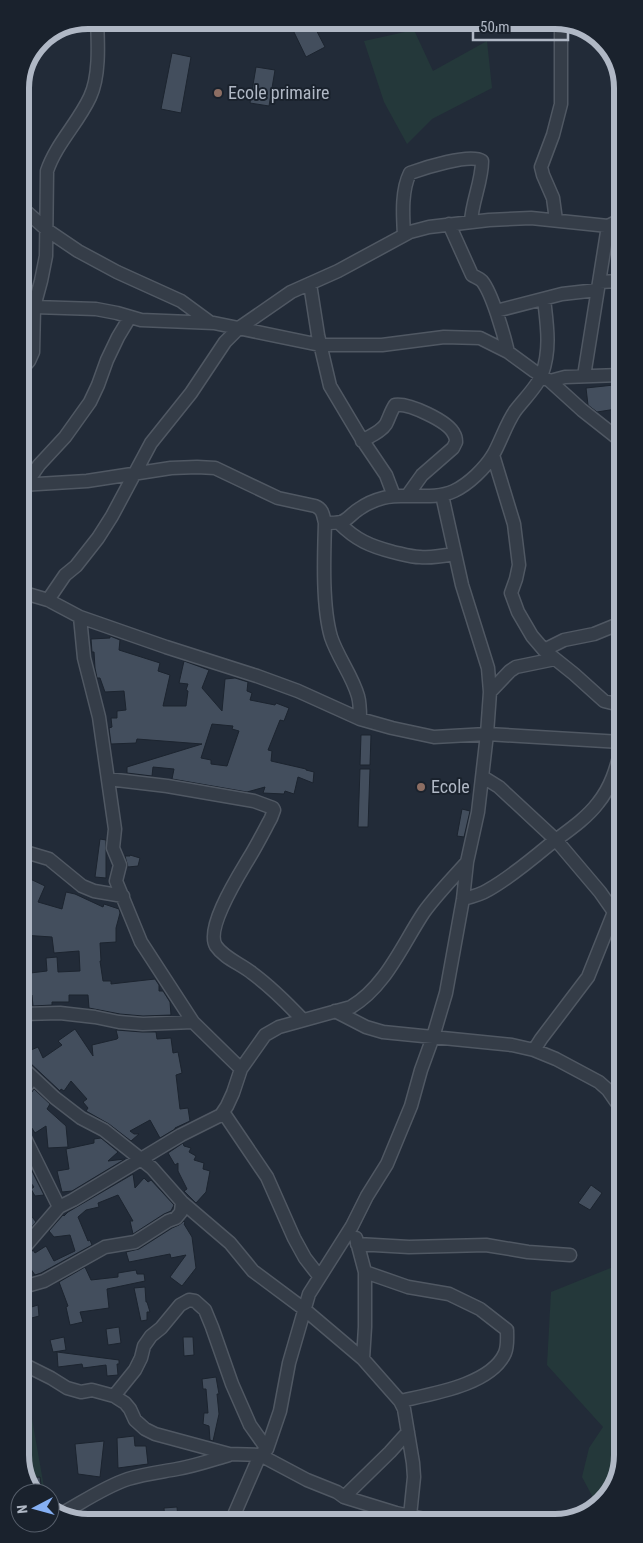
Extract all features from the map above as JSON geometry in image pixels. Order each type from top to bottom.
[{"type":"street","points":[[29,361],[33,352],[34,307],[46,256],[48,171],[51,159],[73,127],[93,90],[96,79],[97,29]]},
{"type":"street","points":[[556,220],[553,198],[541,167],[562,104],[561,29]]},
{"type":"street","points":[[404,235],[403,210],[407,180],[410,173],[453,160],[477,158],[482,161],[471,222]]},
{"type":"street","points":[[29,214],[78,251],[116,272],[181,301],[211,323]]},
{"type":"street","points":[[48,600],[65,575],[76,566],[98,538],[112,516],[151,443],[192,393],[225,342],[239,328],[291,292],[338,271],[404,235],[429,227],[530,218],[608,226],[614,223]]},
{"type":"street","points":[[449,224],[472,275],[481,280],[488,292],[504,334],[508,352]]},
{"type":"street","points":[[584,376],[608,226]]},
{"type":"street","points":[[496,311],[614,282]]},
{"type":"street","points":[[310,284],[320,345],[330,386],[362,441],[400,496]]},
{"type":"street","points":[[544,299],[548,340],[546,379]]},
{"type":"street","points":[[29,307],[96,309],[152,322],[165,320],[211,323],[320,345],[382,346],[444,337],[480,338],[508,352],[546,379],[614,435]]},
{"type":"street","points":[[29,478],[65,437],[90,402],[107,360],[130,317]]},
{"type":"street","points":[[325,523],[340,523],[371,502],[400,496],[442,495],[454,491],[468,482],[485,465],[493,455],[515,411],[546,379],[614,375]]},
{"type":"street","points":[[362,441],[382,429],[393,408],[398,404],[414,408],[429,415],[448,427],[454,434],[456,442],[453,448],[400,496]]},
{"type":"street","points":[[493,455],[514,524],[519,565],[511,597],[518,612],[525,625],[544,650],[604,701],[614,704]]},
{"type":"street","points":[[29,485],[88,481],[171,468],[215,468],[278,498],[320,508],[325,523],[326,610],[331,636],[358,697],[360,719]]},
{"type":"street","points":[[235,1514],[264,1452],[280,1410],[289,1363],[309,1294],[352,1226],[367,1196],[387,1164],[411,1106],[446,993],[467,862],[478,812],[488,734],[490,692],[488,668],[462,585],[442,495]]},
{"type":"street","points":[[340,523],[354,536],[372,546],[419,558],[454,554]]},
{"type":"street","points":[[29,594],[48,600],[80,617],[257,676],[298,691],[360,719],[392,728],[434,736],[488,734],[614,742]]},
{"type":"street","points":[[80,617],[84,658],[99,717],[115,829],[112,848],[120,865],[116,881],[141,942],[193,1022],[241,1069]]},
{"type":"street","points":[[544,650],[564,640],[594,634],[614,626]]},
{"type":"street","points":[[490,692],[516,667],[555,659]]},
{"type":"street","points":[[462,899],[490,890],[579,823],[598,803],[614,774]]},
{"type":"street","points":[[483,777],[499,787],[556,840],[614,908]]},
{"type":"street","points":[[108,779],[167,786],[254,801],[273,808],[271,818],[227,896],[218,917],[214,942],[222,953],[251,972],[282,998],[303,1020]]},
{"type":"street","points":[[29,853],[49,859],[82,886],[123,896]]},
{"type":"street","points":[[29,1242],[59,1208],[181,1136],[221,1115],[233,1093],[241,1069],[265,1035],[279,1027],[351,1007],[360,1002],[374,989],[425,911],[467,862]]},
{"type":"street","points":[[534,1050],[541,1038],[588,977],[614,922]]},
{"type":"street","points":[[335,1011],[366,1027],[383,1032],[512,1045],[534,1050],[556,1059],[599,1082],[614,1099]]},
{"type":"street","points":[[29,1014],[60,1013],[143,1024],[193,1022]]},
{"type":"street","points":[[29,1074],[55,1098],[81,1118],[104,1130],[152,1168],[182,1202],[230,1243],[253,1271],[304,1309],[363,1359],[400,1401],[404,1409],[414,1477],[410,1514]]},
{"type":"street","points":[[29,1082],[33,1078]]},
{"type":"street","points":[[223,1112],[267,1177],[294,1238],[305,1258],[319,1276]]},
{"type":"street","points":[[29,1146],[59,1208]]},
{"type":"street","points":[[29,1285],[44,1281],[105,1247],[135,1242],[176,1218],[181,1212],[182,1202]]},
{"type":"street","points":[[352,1226],[365,1272],[363,1359]]},
{"type":"street","points":[[357,1244],[409,1247],[486,1245],[528,1252],[570,1255]]},
{"type":"street","points":[[365,1272],[408,1287],[449,1294],[480,1309],[507,1330],[507,1343],[504,1354],[492,1369],[476,1380],[450,1390],[400,1401]]},
{"type":"street","points":[[114,1396],[135,1370],[144,1346],[151,1336],[161,1328],[180,1305],[189,1300],[195,1301],[205,1310],[232,1384],[264,1452],[307,1480],[337,1492],[344,1497],[401,1514]]},
{"type":"street","points":[[29,1367],[68,1388],[81,1392],[92,1390],[114,1396],[125,1403],[135,1420],[154,1434],[229,1454]]},
{"type":"street","points":[[344,1497],[408,1432]]},
{"type":"street","points":[[67,1511],[101,1491],[128,1479],[204,1463],[229,1454],[264,1452]]},
{"type":"green space","points":[[414,30],[433,71],[487,41],[492,88],[432,119],[407,144],[384,102],[364,41]]},
{"type":"green space","points":[[614,1267],[614,1456],[608,1482],[594,1500],[582,1477],[589,1448],[603,1427],[547,1365],[551,1292]]},
{"type":"green space","points":[[29,1401],[43,1483],[36,1483],[29,1463]]},
{"type":"building","points":[[292,29],[316,29],[325,47],[306,57]]},
{"type":"building","points":[[172,53],[191,57],[181,113],[161,109]]},
{"type":"building","points":[[256,67],[275,70],[269,106],[250,103]]},
{"type":"building","points":[[614,385],[614,409],[597,412],[588,405],[586,388]]},
{"type":"building","points":[[110,636],[120,640],[119,650],[160,663],[158,671],[170,675],[163,706],[186,706],[188,684],[179,683],[184,661],[209,670],[202,688],[222,711],[225,679],[235,678],[248,682],[247,691],[252,693],[250,700],[275,705],[276,703],[289,708],[284,721],[280,720],[268,750],[272,751],[271,761],[314,772],[313,783],[298,777],[294,794],[285,791],[284,794],[263,793],[265,787],[247,792],[172,779],[174,769],[153,767],[152,776],[127,773],[127,767],[202,744],[137,739],[136,743],[111,744],[109,728],[112,727],[111,718],[117,718],[117,711],[126,710],[124,691],[105,692],[100,678],[97,678],[91,639],[110,638]],"holes":[[[212,724],[233,726],[232,729],[239,731],[227,766],[211,764],[211,760],[201,758]]]},
{"type":"building","points":[[361,735],[371,735],[370,765],[360,765]]},
{"type":"building","points":[[360,769],[370,769],[368,827],[358,827]]},
{"type":"building","points":[[462,809],[470,811],[464,837],[457,836]]},
{"type":"building","points":[[100,839],[106,840],[106,878],[95,877]]},
{"type":"building","points":[[130,855],[140,858],[138,866],[128,867],[125,856]]},
{"type":"building","points":[[29,878],[45,886],[38,902],[62,909],[66,892],[75,894],[103,907],[104,904],[119,909],[116,942],[100,943],[103,981],[111,981],[111,984],[155,979],[159,985],[159,991],[163,991],[170,1002],[171,1015],[143,1016],[89,1008],[88,995],[69,995],[69,1002],[52,1002],[52,1005],[33,1006],[32,995],[29,995],[29,973],[47,971],[46,958],[57,957],[58,972],[80,971],[79,951],[54,953],[52,937],[29,935]]},
{"type":"building","points":[[75,1029],[93,1056],[92,1045],[117,1039],[116,1030],[156,1032],[157,1039],[171,1038],[173,1053],[178,1052],[182,1073],[176,1075],[180,1109],[188,1108],[190,1121],[160,1138],[150,1120],[130,1131],[134,1134],[139,1134],[131,1141],[109,1124],[86,1111],[88,1108],[83,1102],[87,1099],[71,1081],[64,1091],[61,1089],[60,1091],[29,1062],[29,1052],[31,1050],[38,1047],[43,1058],[62,1045],[58,1041]]},
{"type":"building","points":[[34,1089],[50,1104],[47,1109],[66,1126],[68,1147],[48,1148],[46,1126],[35,1133],[29,1124],[29,1096]]},
{"type":"building","points":[[101,1138],[118,1152],[108,1161],[125,1159],[72,1191],[62,1192],[57,1171],[69,1169],[66,1149],[94,1143],[94,1139]]},
{"type":"building","points":[[183,1143],[184,1146],[191,1148],[189,1152],[196,1156],[194,1160],[204,1163],[203,1169],[210,1171],[206,1192],[196,1203],[184,1191],[187,1189],[178,1171],[178,1163],[175,1165],[168,1153]]},
{"type":"building","points":[[29,1165],[44,1195],[35,1196],[31,1189],[34,1187],[29,1181]]},
{"type":"building","points":[[133,1174],[135,1188],[144,1178],[148,1182],[151,1180],[174,1205],[171,1211],[133,1234],[130,1221],[133,1221],[118,1195],[98,1203],[99,1207],[86,1210],[78,1217],[88,1241],[90,1240],[92,1245],[35,1275],[29,1266],[29,1255],[33,1250],[35,1253],[46,1246],[54,1261],[75,1251],[70,1235],[54,1237],[49,1231],[68,1212]]},
{"type":"building","points":[[591,1185],[602,1193],[590,1210],[578,1203]]},
{"type":"building","points":[[29,1213],[36,1222],[29,1230]]},
{"type":"building","points":[[184,1221],[192,1237],[196,1268],[182,1286],[170,1277],[186,1255],[171,1258],[170,1254],[129,1262],[126,1252],[139,1249]]},
{"type":"building","points":[[85,1267],[91,1280],[118,1277],[118,1273],[136,1270],[137,1274],[144,1274],[145,1281],[107,1289],[109,1308],[80,1312],[83,1322],[70,1325],[66,1307],[68,1306],[59,1282]]},
{"type":"building","points":[[145,1287],[146,1302],[150,1312],[147,1312],[147,1320],[141,1321],[134,1288]]},
{"type":"building","points":[[38,1305],[39,1316],[29,1319],[29,1308]]},
{"type":"building","points":[[119,1327],[121,1343],[108,1345],[106,1329]]},
{"type":"building","points":[[64,1337],[66,1350],[53,1352],[50,1340]]},
{"type":"building","points":[[183,1337],[193,1337],[194,1355],[184,1356]]},
{"type":"building","points":[[57,1352],[119,1360],[119,1364],[117,1364],[118,1375],[107,1376],[106,1365],[83,1368],[82,1364],[58,1367]]},
{"type":"building","points":[[216,1377],[219,1394],[217,1394],[219,1414],[213,1441],[210,1440],[209,1426],[203,1424],[204,1413],[208,1413],[206,1389],[203,1389],[202,1379]]},
{"type":"building","points":[[134,1436],[135,1446],[146,1446],[148,1464],[118,1468],[117,1438]]},
{"type":"building","points":[[104,1441],[100,1477],[78,1474],[75,1444]]},
{"type":"building","points":[[40,1477],[41,1483],[35,1482],[33,1478]]},
{"type":"building","points":[[177,1507],[178,1514],[164,1514],[164,1508]]},
{"type":"place","name":"Ecole primaire","points":[[218,93]]},
{"type":"place","name":"Ecole","points":[[421,787]]}]
